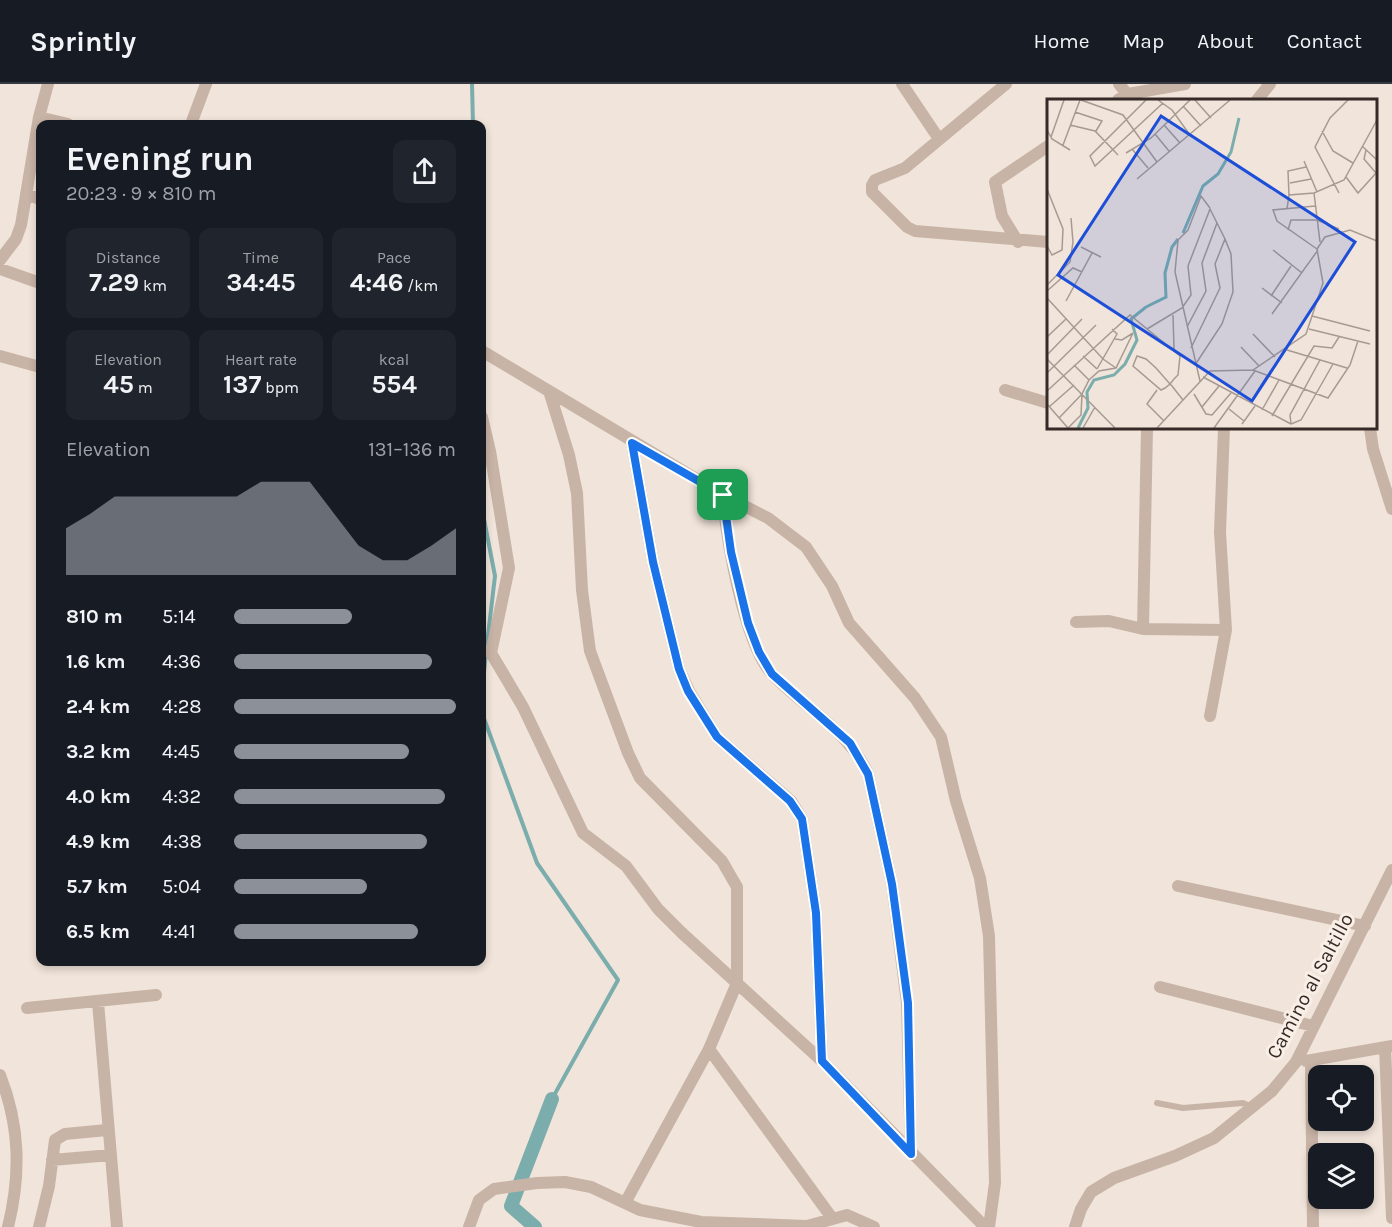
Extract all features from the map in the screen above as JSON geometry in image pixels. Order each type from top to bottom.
[{"type":"street","points":[[38,120],[48,84]]},
{"type":"street","points":[[192,120],[206,84]]},
{"type":"street","points":[[902,84],[939,140]]},
{"type":"street","points":[[1006,84],[905,168],[875,180],[872,192],[915,231],[1047,243]]},
{"type":"street","points":[[1119,84],[1126,98],[1185,84]]},
{"type":"street","points":[[1258,99],[1270,84]]},
{"type":"street","points":[[39,117],[51,120]]},
{"type":"street","points":[[0,260],[16,239],[36,135]]},
{"type":"street","points":[[1018,242],[1002,216],[995,182],[1047,147]]},
{"type":"street","points":[[26,194],[36,197]]},
{"type":"street","points":[[0,269],[36,282]]},
{"type":"street","points":[[486,353],[632,443],[768,518],[806,547],[832,586],[849,623],[915,698],[941,737],[956,801],[980,879],[989,936],[995,1184],[989,1227]]},
{"type":"street","points":[[0,356],[36,366]]},
{"type":"street","points":[[1005,390],[1047,404]]},
{"type":"street","points":[[549,391],[569,455],[577,493],[582,590],[590,651],[628,753],[640,778],[722,861],[737,887],[737,984],[709,1049],[625,1203]]},
{"type":"street","points":[[1143,629],[1148,429]]},
{"type":"street","points":[[1210,716],[1226,630],[1220,531],[1224,429]]},
{"type":"street","points":[[1370,429],[1373,449],[1392,509]]},
{"type":"street","points":[[486,434],[509,568],[490,646],[493,661],[523,707],[579,827],[626,866],[658,909],[822,1061],[985,1227]]},
{"type":"street","points":[[632,443],[653,562],[679,669],[688,691],[717,737],[790,801],[802,819],[816,913],[822,1061]]},
{"type":"street","points":[[723,495],[731,552],[748,623],[759,652],[772,674],[850,743],[868,774],[892,884],[908,1003],[911,1154]]},
{"type":"street","points":[[1076,622],[1109,621],[1143,629],[1226,630]]},
{"type":"street","name":"Camino al Saltillo","points":[[1075,1227],[1081,1209],[1091,1192],[1114,1178],[1175,1156],[1214,1138],[1254,1108],[1296,1062],[1392,870]]},
{"type":"street","points":[[1178,886],[1365,926]]},
{"type":"street","points":[[1160,987],[1313,1026]]},
{"type":"street","points":[[27,1008],[156,995]]},
{"type":"street","points":[[98,1002],[107,1130],[117,1227]]},
{"type":"street","points":[[1296,1062],[1388,1046],[1392,1218]]},
{"type":"street","points":[[709,1049],[832,1218]]},
{"type":"street","points":[[1311,1060],[1313,1227]]},
{"type":"street","points":[[0,1075],[14,1120],[19,1157],[16,1194],[8,1227]]},
{"type":"street","points":[[39,1227],[56,1140],[65,1134],[107,1130]]},
{"type":"street","points":[[52,1154],[111,1155]]},
{"type":"street","points":[[469,1227],[479,1200],[494,1190],[512,1186],[565,1182],[591,1187],[640,1210],[721,1224],[807,1226],[848,1215],[874,1227]]},
{"type":"lane","points":[[1157,1103],[1183,1108],[1243,1103],[1254,1108]]},
{"type":"waterway","points":[[472,84],[473,120]]},
{"type":"waterway","points":[[486,530],[495,576],[487,644]]},
{"type":"waterway","points":[[486,724],[537,863],[618,980],[552,1099]]},
{"type":"waterway","points":[[535,1227],[511,1206],[552,1099]]},
{"type":"route","points":[[632,443],[723,495],[731,552],[748,623],[759,652],[772,674],[850,743],[862,760],[868,774],[892,884],[908,1003],[911,1154],[822,1061],[816,913],[802,819],[790,801],[739,759],[717,737],[699,712],[688,691],[679,669],[653,562],[632,443]]}]
